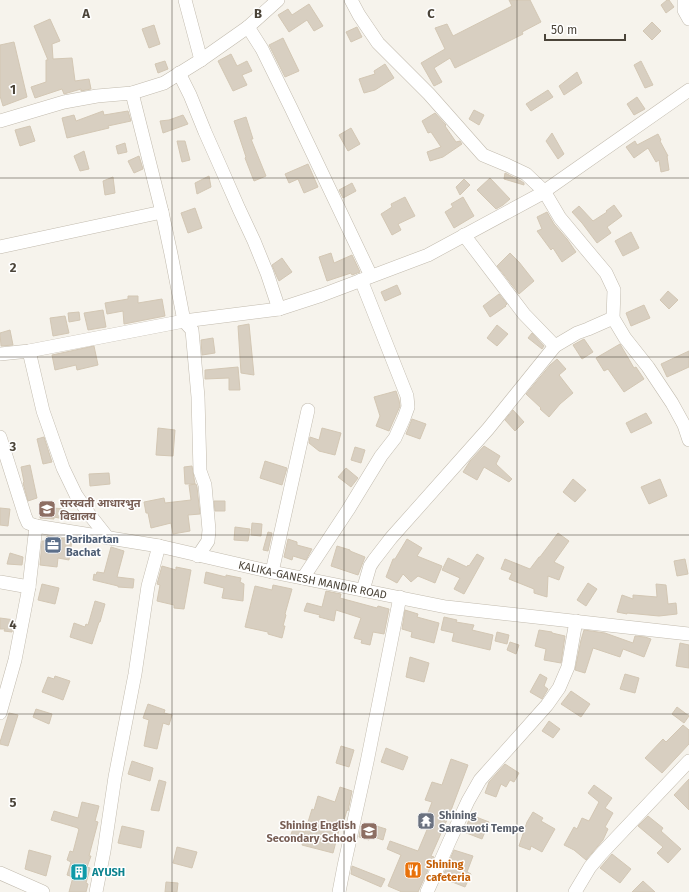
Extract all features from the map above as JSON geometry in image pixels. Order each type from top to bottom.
[{"type":"street","points":[[185,0],[201,60]]},
{"type":"street","points":[[351,0],[359,15],[378,43],[429,94],[483,155],[526,174],[544,191],[560,218],[606,273],[614,290],[613,318],[625,338],[648,367],[672,403],[684,425],[689,440]]},
{"type":"street","points":[[684,0],[684,10],[689,19]]},
{"type":"street","points":[[0,121],[64,102],[97,96],[132,93],[164,83],[201,60],[248,27],[275,1]]},
{"type":"street","points":[[248,27],[262,49],[291,108],[366,278],[407,396],[408,407],[395,438],[381,456],[348,510],[303,578]]},
{"type":"street","points":[[179,73],[190,95],[238,209],[254,241],[279,309]]},
{"type":"street","points":[[0,354],[29,351],[184,321],[279,309],[322,295],[428,255],[544,191],[689,90]]},
{"type":"street","points":[[132,93],[162,212],[184,321],[192,330],[198,396],[200,471],[205,485],[209,530],[208,542],[198,556]]},
{"type":"street","points":[[0,247],[162,212]]},
{"type":"street","points":[[464,235],[524,314],[556,346]]},
{"type":"street","points":[[363,590],[370,566],[391,538],[488,429],[556,346],[577,333],[613,318]]},
{"type":"street","points":[[29,351],[43,411],[63,468],[76,495],[108,538]]},
{"type":"street","points":[[272,572],[308,410]]},
{"type":"street","points":[[0,437],[24,516],[28,523],[36,526],[29,587],[15,660],[0,713]]},
{"type":"street","name":"KALIKA-GANESH MANDIR ROAD","points":[[36,526],[159,546],[272,572],[446,607],[689,634]]},
{"type":"street","points":[[96,892],[104,851],[115,777],[135,674],[148,586],[159,546]]},
{"type":"street","points":[[0,582],[29,587]]},
{"type":"street","points":[[339,892],[400,597]]},
{"type":"street","points":[[427,892],[468,801],[480,780],[547,705],[559,688],[568,667],[576,621]]},
{"type":"street","points":[[575,892],[590,867],[601,854],[689,761]]},
{"type":"street","points":[[0,873],[43,892]]},
{"type":"building","points":[[509,0],[530,0],[541,22],[522,32],[523,34],[455,68],[450,58],[434,68],[442,82],[434,86],[421,63],[445,49],[435,28],[447,24],[453,36],[512,6]]},
{"type":"building","points":[[669,0],[674,7],[666,13],[661,5]]},
{"type":"building","points":[[309,4],[323,26],[314,31],[307,20],[289,32],[278,15],[288,9],[292,15]]},
{"type":"building","points":[[50,19],[60,41],[52,44],[53,59],[72,58],[75,81],[89,79],[91,89],[81,91],[81,89],[64,94],[62,89],[35,98],[31,87],[46,82],[46,60],[48,60],[34,26]]},
{"type":"building","points":[[652,22],[661,31],[652,40],[643,31]]},
{"type":"building","points":[[154,25],[160,44],[149,48],[142,29]]},
{"type":"building","points":[[357,27],[362,37],[351,42],[346,32]]},
{"type":"building","points":[[283,38],[299,71],[285,77],[269,45]]},
{"type":"building","points":[[14,42],[27,97],[3,106],[0,96],[0,45]]},
{"type":"building","points":[[231,54],[237,66],[247,61],[252,71],[242,75],[247,85],[233,91],[218,61]]},
{"type":"building","points":[[165,61],[168,69],[158,73],[155,64]]},
{"type":"building","points":[[641,61],[653,85],[645,88],[634,65]]},
{"type":"building","points":[[385,64],[394,78],[375,90],[364,93],[359,79],[375,74],[374,71]]},
{"type":"building","points":[[577,72],[582,83],[564,95],[559,86]]},
{"type":"building","points":[[548,90],[553,97],[531,111],[526,104]]},
{"type":"building","points":[[637,97],[645,109],[634,115],[627,104]]},
{"type":"building","points":[[474,110],[484,115],[479,125],[469,119]]},
{"type":"building","points":[[103,111],[104,115],[128,111],[131,121],[67,138],[62,118],[74,115],[76,121]]},
{"type":"building","points":[[435,113],[446,125],[445,126],[456,142],[460,141],[462,144],[443,157],[430,161],[427,152],[441,147],[431,132],[428,133],[422,121]]},
{"type":"building","points":[[183,115],[188,124],[163,133],[160,121],[169,120]]},
{"type":"building","points":[[246,117],[253,139],[251,139],[266,176],[254,181],[245,158],[246,157],[234,121]]},
{"type":"building","points":[[30,126],[35,141],[20,146],[15,130]]},
{"type":"building","points":[[351,128],[360,144],[348,151],[339,135]]},
{"type":"building","points":[[552,133],[564,154],[558,159],[546,141]]},
{"type":"building","points":[[658,134],[668,156],[669,170],[661,172],[659,160],[656,162],[648,148],[634,158],[626,147],[635,141],[637,145]]},
{"type":"building","points":[[177,141],[185,141],[190,160],[182,162]]},
{"type":"building","points":[[125,143],[127,152],[118,154],[116,146]]},
{"type":"building","points":[[84,151],[89,169],[80,171],[74,156]]},
{"type":"building","points":[[139,156],[143,169],[134,173],[128,161]]},
{"type":"building","points":[[308,164],[318,187],[304,193],[298,179],[289,183],[285,174]]},
{"type":"building","points":[[505,173],[521,181],[524,185],[504,179]]},
{"type":"building","points":[[209,176],[211,187],[197,194],[195,183]]},
{"type":"building","points":[[113,177],[115,193],[105,195],[103,181]]},
{"type":"building","points":[[490,178],[510,199],[496,209],[477,190]]},
{"type":"building","points":[[464,179],[470,185],[460,195],[456,187]]},
{"type":"building","points":[[352,183],[356,191],[343,198],[339,190]]},
{"type":"building","points":[[405,197],[415,216],[398,224],[401,230],[392,235],[381,214],[392,207],[391,204]]},
{"type":"building","points":[[463,197],[474,216],[454,228],[445,212],[453,207],[451,204]]},
{"type":"building","points":[[614,205],[622,216],[607,227],[611,233],[597,243],[572,212],[579,206],[593,221],[607,212],[606,211]]},
{"type":"building","points":[[195,208],[202,228],[188,233],[181,213]]},
{"type":"building","points":[[547,212],[554,224],[576,252],[562,262],[553,248],[551,250],[537,231],[542,229],[537,217]]},
{"type":"building","points":[[631,232],[639,248],[623,256],[615,241]]},
{"type":"building","points":[[331,253],[334,263],[352,255],[360,272],[352,275],[351,273],[327,281],[319,257]]},
{"type":"building","points":[[510,253],[534,281],[519,294],[497,266]]},
{"type":"building","points":[[282,258],[292,272],[279,281],[272,265]]},
{"type":"building","points":[[397,285],[401,294],[385,301],[381,292]]},
{"type":"building","points":[[668,291],[678,300],[669,309],[660,300]]},
{"type":"building","points":[[499,294],[507,304],[490,317],[483,306]]},
{"type":"building","points":[[128,296],[138,296],[138,303],[162,299],[165,316],[124,324],[123,311],[107,314],[105,303],[128,299]]},
{"type":"building","points":[[644,305],[650,318],[631,326],[626,313]]},
{"type":"building","points":[[103,310],[106,327],[88,330],[84,313]]},
{"type":"building","points":[[79,312],[80,320],[69,322],[68,313]]},
{"type":"building","points":[[65,316],[69,333],[53,336],[50,318]]},
{"type":"building","points":[[249,324],[254,375],[241,373],[238,326]]},
{"type":"building","points":[[497,325],[508,334],[497,346],[487,338]]},
{"type":"building","points":[[10,330],[13,345],[1,346],[0,333]]},
{"type":"building","points":[[532,333],[544,346],[542,349],[528,338]]},
{"type":"building","points":[[213,338],[215,353],[202,355],[201,340]]},
{"type":"building","points":[[584,339],[593,352],[582,359],[573,345]]},
{"type":"building","points":[[620,344],[634,368],[636,367],[644,379],[624,392],[608,369],[604,371],[596,358]]},
{"type":"building","points":[[94,346],[98,365],[77,370],[76,365],[55,370],[52,355]]},
{"type":"building","points":[[689,351],[689,367],[667,377],[661,364]]},
{"type":"building","points":[[557,359],[566,369],[559,375],[573,393],[560,404],[549,417],[526,394],[550,365]]},
{"type":"building","points":[[238,367],[240,390],[229,390],[229,378],[205,379],[205,370]]},
{"type":"building","points":[[396,391],[400,406],[389,431],[376,426],[380,416],[374,397]]},
{"type":"building","points":[[513,410],[524,422],[515,431],[505,420]]},
{"type":"building","points":[[646,413],[652,423],[631,433],[626,423]]},
{"type":"building","points":[[412,419],[426,424],[420,439],[406,434]]},
{"type":"building","points":[[158,428],[175,430],[173,456],[156,455]]},
{"type":"building","points":[[322,428],[341,433],[335,455],[319,451],[309,443],[310,437],[319,440]]},
{"type":"building","points":[[44,437],[52,462],[43,464],[37,439]]},
{"type":"building","points":[[484,446],[500,456],[496,464],[512,479],[509,482],[484,467],[477,480],[463,472],[470,461]]},
{"type":"building","points":[[355,447],[365,450],[361,463],[351,460]]},
{"type":"building","points":[[265,461],[287,468],[282,485],[260,478]]},
{"type":"building","points":[[30,465],[37,498],[28,501],[23,483],[21,467]]},
{"type":"building","points":[[192,466],[195,484],[185,484],[184,467]]},
{"type":"building","points":[[346,468],[358,478],[351,487],[338,477]]},
{"type":"building","points":[[109,473],[110,484],[90,486],[89,474]]},
{"type":"building","points":[[573,479],[586,490],[575,502],[563,492]]},
{"type":"building","points":[[660,479],[667,496],[649,504],[641,487]]},
{"type":"building","points":[[196,484],[200,514],[188,515],[190,531],[173,534],[171,523],[151,528],[144,502],[164,498],[165,503],[191,500],[189,485]]},
{"type":"building","points":[[214,501],[225,501],[225,511],[215,511]]},
{"type":"building","points":[[41,507],[65,509],[64,519],[54,517],[54,519],[40,518]]},
{"type":"building","points":[[0,508],[10,509],[8,526],[0,525]]},
{"type":"building","points":[[252,523],[262,524],[261,536],[251,535]]},
{"type":"building","points":[[235,527],[250,529],[248,541],[234,540]]},
{"type":"building","points":[[268,532],[272,533],[268,551],[263,550]]},
{"type":"building","points":[[558,533],[569,541],[554,562],[564,567],[559,580],[548,576],[547,597],[534,593],[534,589],[509,579],[512,573],[501,569],[505,559],[530,569]]},
{"type":"building","points":[[47,536],[72,540],[69,560],[58,558],[57,567],[40,565],[42,541],[46,541]]},
{"type":"building","points":[[288,539],[297,542],[297,545],[312,549],[306,560],[293,556],[292,560],[284,557]]},
{"type":"building","points":[[407,539],[422,548],[417,556],[442,566],[435,583],[418,576],[411,582],[403,574],[397,583],[386,577],[393,559],[395,559]]},
{"type":"building","points":[[337,546],[365,557],[358,575],[331,566]]},
{"type":"building","points":[[111,547],[124,551],[117,577],[134,579],[133,588],[118,587],[93,580],[94,574],[96,575],[97,572],[104,573]]},
{"type":"building","points":[[10,553],[23,557],[22,565],[7,564]]},
{"type":"building","points":[[477,554],[484,558],[464,594],[454,589],[460,578],[442,570],[448,558],[467,567]]},
{"type":"building","points":[[685,559],[688,574],[677,576],[674,561]]},
{"type":"building","points":[[162,566],[176,570],[176,567],[191,570],[184,609],[174,608],[174,605],[157,601],[160,585],[157,584]]},
{"type":"building","points":[[206,572],[226,577],[226,575],[241,578],[240,582],[244,584],[243,601],[222,598],[224,588],[204,583]]},
{"type":"building","points":[[588,583],[597,589],[586,606],[577,600]]},
{"type":"building","points":[[42,584],[59,588],[55,604],[38,600]]},
{"type":"building","points":[[656,584],[666,585],[668,604],[676,603],[677,614],[659,616],[617,612],[622,595],[633,599],[633,595],[657,597]]},
{"type":"building","points":[[273,585],[292,589],[285,614],[283,626],[285,626],[282,638],[268,634],[268,632],[245,627],[255,586],[272,590]]},
{"type":"building","points":[[326,591],[341,594],[340,598],[377,608],[378,606],[389,609],[384,634],[373,632],[370,645],[361,643],[362,640],[354,638],[361,618],[336,610],[334,621],[319,617],[320,615],[304,611],[307,603],[322,607]]},
{"type":"building","points":[[95,601],[105,604],[92,644],[70,637],[74,623],[85,627],[86,624],[88,625]]},
{"type":"building","points":[[405,610],[418,614],[417,617],[439,623],[434,643],[411,637],[412,632],[402,629]]},
{"type":"building","points":[[444,617],[457,620],[456,622],[474,625],[472,630],[493,635],[490,650],[452,641],[454,633],[441,630]]},
{"type":"building","points":[[0,618],[15,620],[12,632],[4,631],[5,629],[0,629]]},
{"type":"building","points":[[539,630],[565,636],[561,663],[544,660],[546,649],[535,646]]},
{"type":"building","points":[[584,630],[605,633],[633,643],[635,636],[651,639],[644,657],[623,649],[620,657],[593,648],[585,673],[575,670]]},
{"type":"building","points":[[497,632],[509,635],[507,644],[495,641]]},
{"type":"building","points":[[510,642],[519,645],[516,654],[507,650]]},
{"type":"building","points":[[680,643],[689,645],[689,668],[676,666]]},
{"type":"building","points":[[410,657],[429,663],[424,682],[406,677]]},
{"type":"building","points":[[540,674],[547,678],[544,686],[548,689],[542,699],[530,692]]},
{"type":"building","points":[[625,674],[639,678],[635,693],[620,689]]},
{"type":"building","points":[[55,676],[70,681],[63,700],[42,692],[48,677],[54,679]]},
{"type":"building","points":[[571,691],[590,704],[581,717],[561,704]]},
{"type":"building","points":[[148,704],[165,710],[164,713],[172,715],[169,725],[163,723],[157,749],[144,746],[149,720],[143,718]]},
{"type":"building","points":[[677,707],[689,716],[684,723],[672,714]]},
{"type":"building","points":[[36,709],[52,714],[49,724],[33,717]]},
{"type":"building","points":[[9,713],[18,715],[8,746],[0,744],[0,742]]},
{"type":"building","points":[[549,721],[560,729],[553,738],[542,731]]},
{"type":"building","points":[[683,725],[689,730],[689,744],[662,773],[645,758],[663,739],[666,742]]},
{"type":"building","points":[[341,746],[354,750],[349,767],[336,763]]},
{"type":"building","points":[[386,748],[408,757],[403,770],[381,762]]},
{"type":"building","points":[[451,759],[468,765],[450,813],[431,856],[434,857],[418,892],[402,892],[388,886],[401,855],[387,849],[390,841],[418,851],[429,825],[424,823],[432,802],[425,800],[432,782],[442,785]]},
{"type":"building","points":[[132,761],[153,768],[150,781],[128,774]]},
{"type":"building","points":[[505,764],[519,773],[514,782],[510,780],[506,787],[501,784],[496,797],[485,793],[489,782]]},
{"type":"building","points":[[689,779],[689,810],[674,795]]},
{"type":"building","points":[[159,780],[166,782],[159,811],[151,810]]},
{"type":"building","points":[[594,785],[612,798],[605,808],[613,813],[605,827],[608,829],[603,840],[586,860],[574,850],[564,845],[574,827],[577,829],[582,818],[589,821],[599,802],[588,793]]},
{"type":"building","points":[[340,787],[352,791],[348,811],[347,810],[342,827],[340,826],[333,853],[302,845],[303,841],[290,837],[293,829],[305,832],[312,809],[314,810],[318,796],[335,802]]},
{"type":"building","points":[[82,802],[99,806],[95,821],[98,822],[89,856],[91,856],[87,867],[90,868],[86,883],[88,884],[86,892],[69,892],[73,877],[67,875],[71,862],[67,860],[70,851],[73,852],[79,829],[51,820],[54,811],[78,818]]},
{"type":"building","points":[[533,812],[543,818],[541,821],[555,829],[542,852],[531,846],[530,850],[519,846],[527,822]]},
{"type":"building","points":[[471,815],[489,822],[482,839],[464,832]]},
{"type":"building","points":[[648,816],[663,828],[661,831],[681,849],[668,863],[657,853],[663,847],[638,826]]},
{"type":"building","points":[[373,825],[386,829],[383,840],[371,836],[369,840],[359,837],[361,826],[371,830]]},
{"type":"building","points":[[122,826],[144,831],[141,848],[118,843]]},
{"type":"building","points":[[177,847],[197,852],[192,868],[173,863]]},
{"type":"building","points":[[29,850],[51,856],[46,876],[25,869]]},
{"type":"building","points":[[454,850],[473,856],[467,872],[471,874],[465,887],[442,878]]},
{"type":"building","points":[[612,854],[631,869],[620,883],[600,868]]},
{"type":"building","points":[[352,866],[385,879],[381,887],[351,874]]},
{"type":"building","points":[[643,881],[655,892],[632,892]]},
{"type":"building","points":[[166,882],[178,883],[177,892],[165,892]]},
{"type":"place","name":"सरस्वती आधारभुत विद्यालय","points":[[47,509]]},
{"type":"place","name":"Paribartan Bachat","points":[[53,545]]},
{"type":"place","name":"Shining Saraswoti Tempe","points":[[426,821]]},
{"type":"place","name":"Shining English Secondary School","points":[[369,831]]},
{"type":"place","name":"Shining cafeteria","points":[[413,870]]},
{"type":"place","name":"AYUSH","points":[[79,872]]}]
